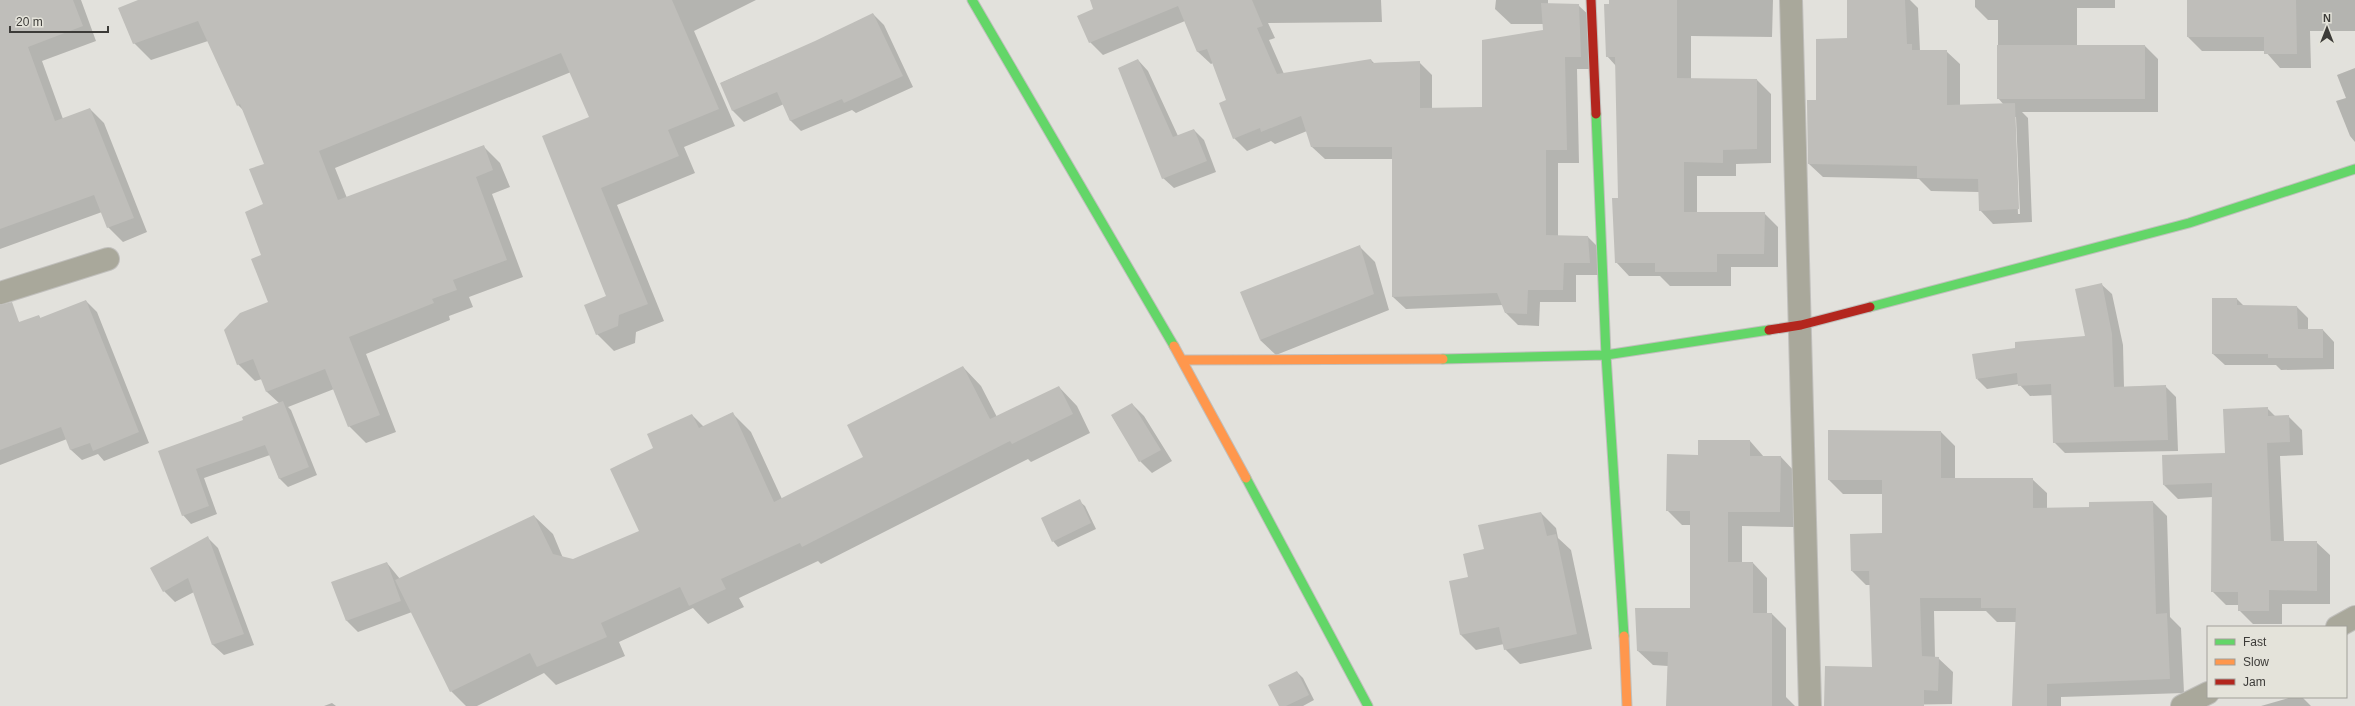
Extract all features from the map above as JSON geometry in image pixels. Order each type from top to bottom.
[{"type":"street","points":[[972,0],[1182,360],[1368,706]]},
{"type":"street","points":[[1591,0],[1606,355],[1622,593],[1626,706]]},
{"type":"street","points":[[1791,0],[1801,325],[1810,706]]},
{"type":"street","points":[[1182,360],[1387,361],[1606,355],[1801,325],[2189,223],[2355,169]]},
{"type":"street","points":[[0,292],[108,259]]},
{"type":"street","points":[[2339,626],[2355,617]]},
{"type":"street","points":[[2182,706],[2207,694]]},
{"type":"building","points":[[0,0],[73,0],[83,26],[28,47],[55,121],[90,108],[134,218],[107,228],[94,195],[0,229]]},
{"type":"building","points":[[138,0],[672,0],[719,109],[668,130],[679,156],[601,188],[648,304],[619,315],[618,326],[596,335],[584,305],[606,296],[542,136],[589,117],[561,53],[319,151],[338,200],[484,145],[493,170],[476,177],[507,260],[453,280],[457,290],[432,299],[434,303],[349,337],[380,415],[348,427],[325,369],[266,392],[253,359],[237,365],[224,330],[240,313],[268,302],[251,259],[261,255],[245,212],[263,204],[249,169],[264,164],[240,104],[237,106],[198,21],[133,44],[118,8]]},
{"type":"building","points":[[1090,0],[1252,0],[1263,26],[1257,28],[1277,74],[1371,59],[1372,63],[1420,61],[1420,108],[1482,107],[1482,40],[1543,30],[1541,3],[1579,4],[1581,57],[1565,57],[1567,150],[1546,150],[1546,235],[1588,236],[1590,263],[1564,263],[1563,290],[1528,290],[1527,314],[1505,313],[1497,293],[1392,297],[1392,147],[1311,147],[1301,116],[1261,132],[1260,128],[1233,139],[1219,103],[1226,100],[1207,49],[1197,52],[1178,6],[1089,43],[1077,16],[1093,9]]},
{"type":"building","points":[[1609,0],[1677,0],[1677,78],[1757,79],[1757,149],[1723,150],[1723,163],[1684,162],[1684,212],[1765,212],[1764,254],[1717,254],[1717,272],[1655,272],[1655,263],[1615,263],[1612,198],[1618,198],[1615,57],[1606,57],[1604,4],[1609,4]]},
{"type":"building","points":[[1847,0],[1905,0],[1907,44],[1912,44],[1912,50],[1947,50],[1947,105],[2015,103],[2019,209],[1979,211],[1978,179],[1917,178],[1917,166],[1808,164],[1807,100],[1816,100],[1816,39],[1847,38]]},
{"type":"building","points":[[2187,0],[2296,0],[2297,54],[2264,54],[2264,37],[2187,37]]},
{"type":"building","points":[[873,13],[903,76],[844,103],[842,99],[790,121],[777,92],[732,111],[720,83],[815,41]]},
{"type":"building","points":[[1997,45],[2145,45],[2145,99],[1997,99]]},
{"type":"building","points":[[1138,59],[1173,137],[1194,129],[1207,161],[1162,179],[1118,68]]},
{"type":"building","points":[[1360,245],[1374,294],[1260,340],[1240,292]]},
{"type":"building","points":[[2102,283],[2112,334],[2114,387],[2166,385],[2168,440],[2053,443],[2051,384],[2018,386],[2017,373],[1976,379],[1972,354],[2015,348],[2015,342],[2085,336],[2075,289]]},
{"type":"building","points":[[2212,298],[2237,298],[2237,305],[2297,306],[2298,329],[2323,329],[2323,358],[2268,358],[2268,354],[2212,354]]},
{"type":"building","points":[[86,300],[139,432],[93,451],[90,443],[70,450],[61,427],[0,450],[0,305],[12,302],[19,322],[39,315],[40,318]]},
{"type":"building","points":[[963,366],[990,419],[1059,386],[1073,414],[1012,444],[1010,441],[802,547],[800,543],[721,579],[726,589],[689,606],[680,587],[601,623],[607,637],[537,667],[530,653],[450,692],[395,580],[534,515],[553,554],[573,559],[639,531],[610,469],[653,448],[647,434],[692,414],[699,428],[733,412],[774,502],[863,457],[847,425]]},
{"type":"building","points":[[283,401],[309,467],[279,479],[265,445],[196,469],[209,506],[182,516],[158,451],[243,420],[242,417]]},
{"type":"building","points":[[1132,403],[1161,450],[1139,462],[1111,415]]},
{"type":"building","points":[[2268,407],[2268,416],[2289,415],[2290,442],[2267,443],[2271,541],[2317,541],[2317,591],[2269,590],[2269,611],[2238,611],[2238,592],[2211,592],[2212,483],[2163,485],[2162,455],[2225,453],[2223,409]]},
{"type":"building","points":[[1828,430],[1941,431],[1941,478],[2033,478],[2033,508],[2089,507],[2089,502],[2153,501],[2156,614],[2167,613],[2170,679],[2047,684],[2047,706],[2012,706],[2016,608],[1981,608],[1981,598],[1920,598],[1922,656],[1939,657],[1938,691],[1924,690],[1924,706],[1824,706],[1825,666],[1872,667],[1869,571],[1851,571],[1850,534],[1882,533],[1882,480],[1828,480]]},
{"type":"building","points":[[1698,440],[1750,440],[1750,456],[1781,456],[1780,512],[1728,512],[1728,562],[1753,562],[1753,613],[1772,613],[1772,706],[1666,706],[1668,652],[1637,651],[1635,608],[1690,608],[1690,511],[1666,511],[1667,454],[1698,455]]},
{"type":"building","points":[[1080,499],[1091,523],[1052,542],[1041,518]]},
{"type":"building","points":[[1541,512],[1547,536],[1556,534],[1577,634],[1504,650],[1499,627],[1460,635],[1449,581],[1468,577],[1463,554],[1484,549],[1478,525]]},
{"type":"building","points":[[208,536],[244,634],[212,645],[188,578],[163,592],[150,568]]},
{"type":"building","points":[[387,562],[401,601],[346,621],[331,582]]},
{"type":"building","points":[[1297,671],[1309,695],[1286,706],[1279,706],[1268,685]]},
{"type":"traffic: fast","points":[[972,0],[1174,346]]},
{"type":"traffic: fast","points":[[1596,114],[1606,355],[1624,636]]},
{"type":"traffic: fast","points":[[1870,307],[2189,223],[2355,169]]},
{"type":"traffic: fast","points":[[1443,359],[1606,355],[1769,330]]},
{"type":"traffic: fast","points":[[1246,478],[1368,706]]},
{"type":"traffic: slow","points":[[1174,346],[1246,478]]},
{"type":"traffic: slow","points":[[1182,360],[1443,359]]},
{"type":"traffic: slow","points":[[1624,636],[1627,706]]},
{"type":"traffic: jam","points":[[1591,0],[1596,114]]},
{"type":"traffic: jam","points":[[1769,330],[1801,325],[1870,307]]}]
